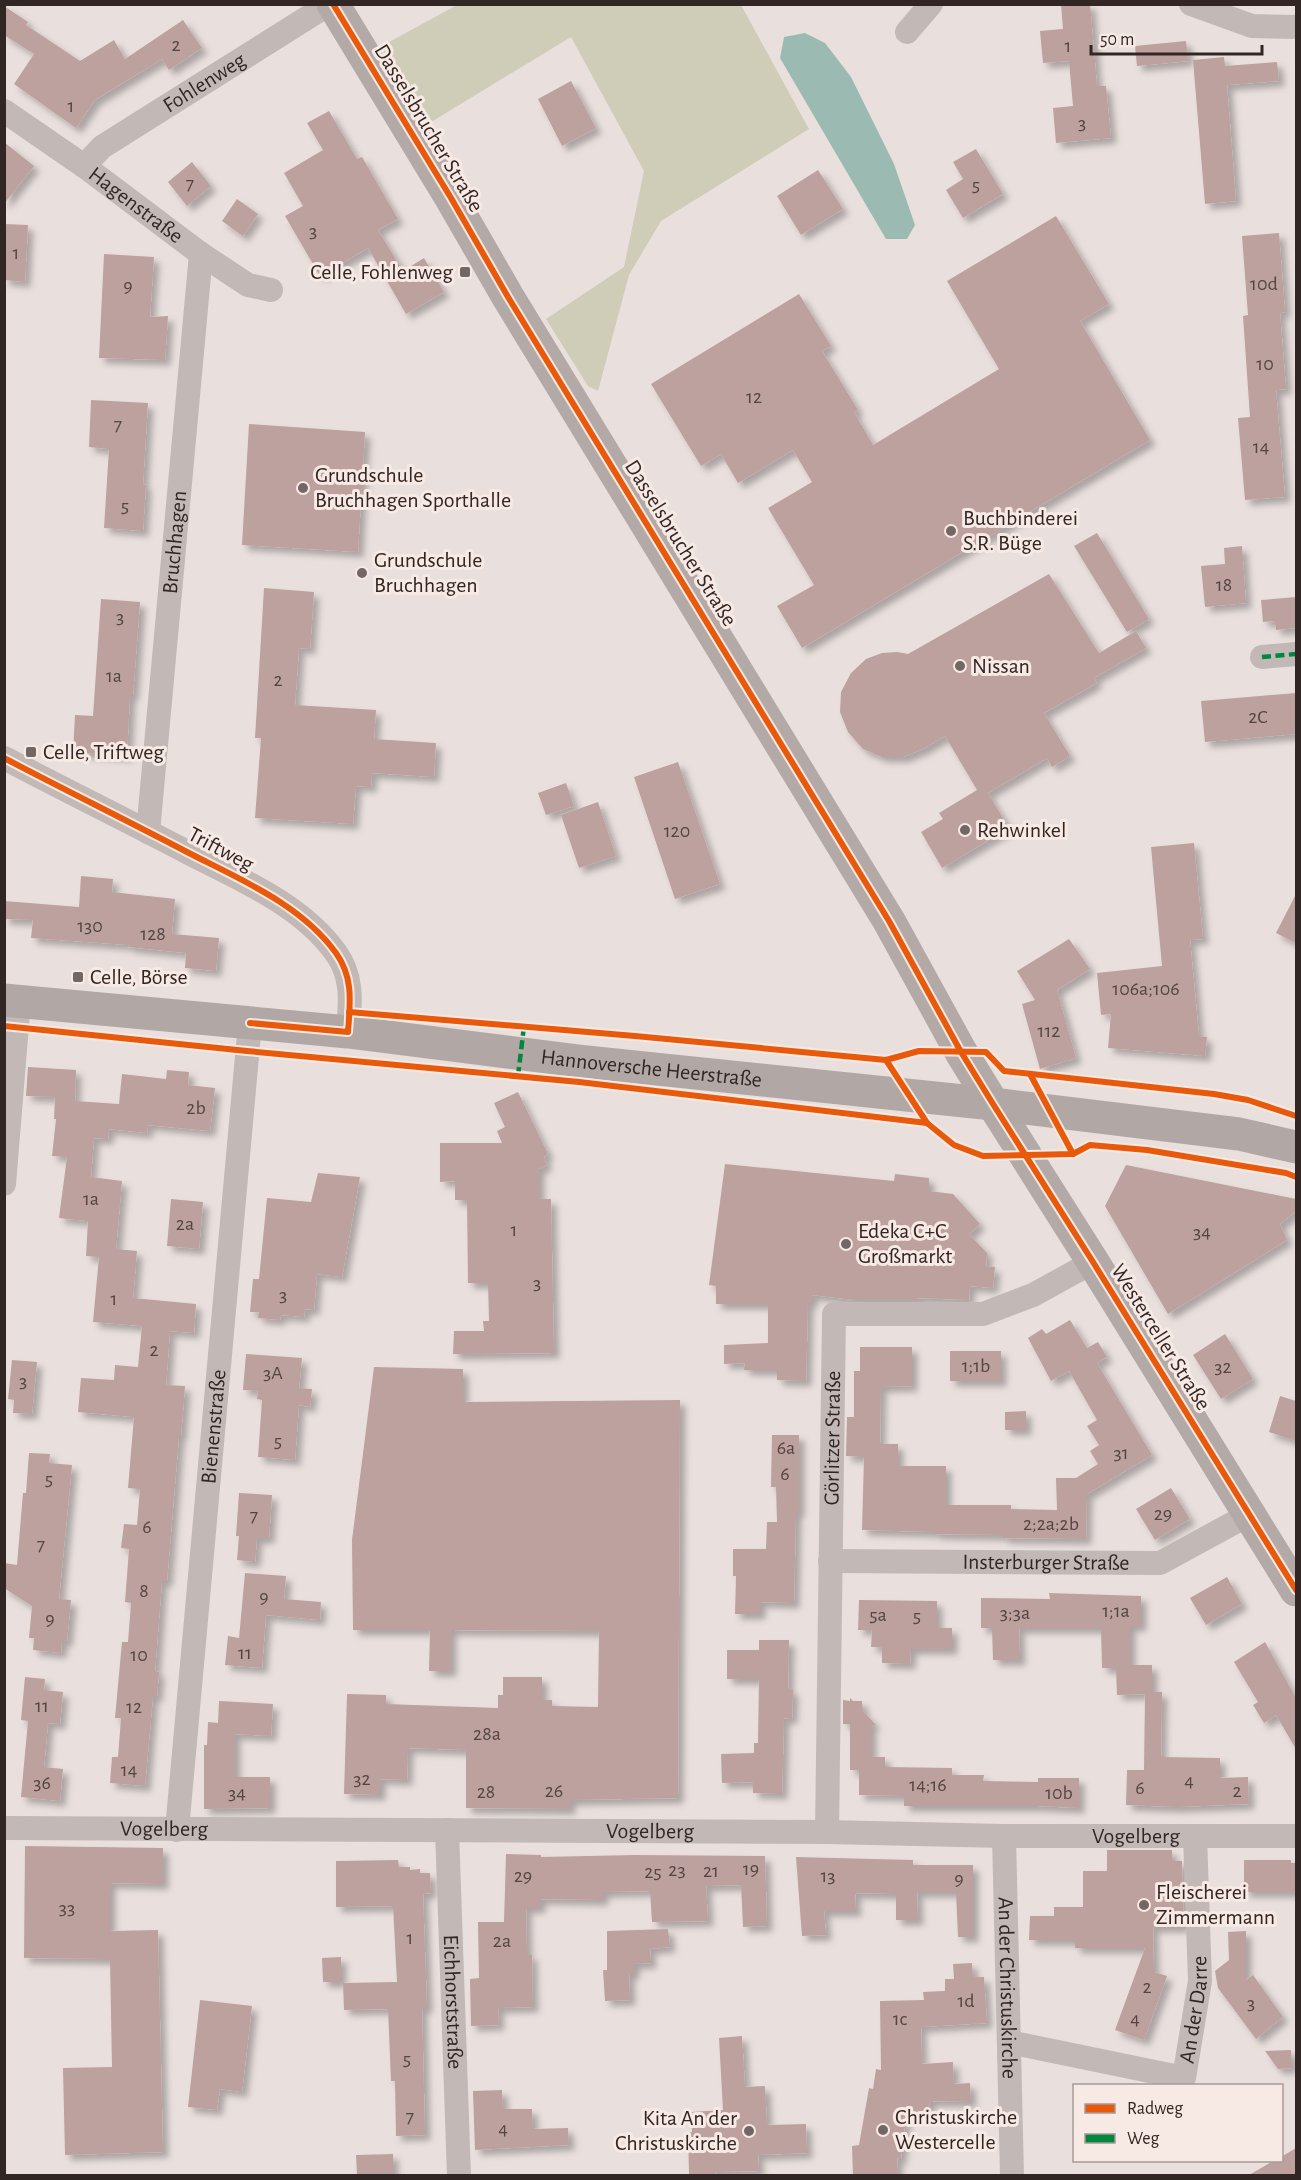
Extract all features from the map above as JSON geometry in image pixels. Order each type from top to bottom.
[{"type":"main road","name":"Hannoversche Heerstraße","points":[[12,1001],[348,1032],[579,1061],[993,1104],[1230,1133],[1296,1147]]},
{"type":"street","name":"Fohlenweg","points":[[84,166],[102,147],[331,4]]},
{"type":"street","name":"Dasselsbrucher Straße","points":[[331,4],[883,910],[961,1052],[993,1104]]},
{"type":"street","points":[[907,32],[931,4]]},
{"type":"street","points":[[1191,4],[1252,26],[1296,27]]},
{"type":"street","name":"Hagenstraße","points":[[4,111],[84,166],[201,254],[248,285],[271,290]]},
{"type":"street","name":"Bruchhagen","points":[[148,832],[201,254]]},
{"type":"street","points":[[1262,657],[1296,654]]},
{"type":"street","name":"Triftweg","points":[[4,758],[257,888],[304,919],[337,954],[348,977],[351,992],[348,1032]]},
{"type":"street","points":[[4,1184],[12,1001]]},
{"type":"street","name":"Bienenstraße","points":[[177,1830],[250,1023]]},
{"type":"street","name":"Westerceller Straße","points":[[993,1104],[1296,1590]]},
{"type":"street","name":"Görlitzer Straße","points":[[827,1832],[834,1314],[983,1314],[1033,1295],[1093,1262]]},
{"type":"street","name":"Insterburger Straße","points":[[830,1562],[1160,1563],[1250,1514]]},
{"type":"street","name":"Vogelberg","points":[[4,1828],[827,1832],[1004,1836],[1296,1836]]},
{"type":"street","name":"Eichhorststraße","points":[[447,1830],[459,2175]]},
{"type":"street","name":"An der Christuskirche","points":[[1004,1836],[1012,2175]]},
{"type":"street","name":"An der Darre","points":[[1009,2042],[1184,2078],[1200,1982],[1194,1836]]},
{"type":"shaded area","points":[[457,5],[741,5],[809,129],[661,221],[629,275],[598,391],[588,386],[546,319],[624,267],[644,171],[571,37],[428,124],[380,47]]},
{"type":"water","points":[[805,33],[825,43],[851,77],[894,164],[915,225],[907,239],[886,239],[780,58],[784,37]]},
{"type":"building","points":[[1061,4],[1090,4],[1097,86],[1106,86],[1111,138],[1056,143],[1053,108],[1073,106],[1069,61],[1043,63],[1040,31],[1063,29]]},
{"type":"building","points":[[4,6],[28,22],[26,25],[80,61],[114,40],[125,59],[183,20],[202,48],[169,70],[162,59],[95,100],[76,128],[14,84],[34,54],[4,35]]},
{"type":"building","points":[[1186,41],[1188,61],[1137,66],[1135,46]]},
{"type":"building","points":[[1224,57],[1225,66],[1277,62],[1279,81],[1227,85],[1236,201],[1205,204],[1193,60]]},
{"type":"building","points":[[571,81],[596,128],[562,146],[538,99]]},
{"type":"building","points":[[329,111],[357,159],[362,157],[398,219],[378,230],[403,271],[424,258],[444,292],[406,314],[368,248],[320,276],[285,216],[303,206],[284,173],[323,150],[307,123]]},
{"type":"building","points":[[4,142],[34,166],[4,204]]},
{"type":"building","points":[[976,149],[1003,194],[963,218],[946,190],[963,179],[953,162]]},
{"type":"building","points":[[192,162],[211,186],[187,206],[168,182]]},
{"type":"building","points":[[818,170],[843,209],[801,235],[777,196]]},
{"type":"building","points":[[237,199],[258,214],[243,236],[222,221]]},
{"type":"building","points":[[1056,216],[1109,304],[1080,321],[1150,440],[802,648],[777,606],[814,585],[768,508],[812,482],[793,450],[738,483],[721,454],[701,466],[651,384],[799,294],[831,346],[822,351],[858,410],[854,412],[873,445],[999,369],[947,281]]},
{"type":"building","points":[[4,224],[28,225],[25,282],[4,280]]},
{"type":"building","points":[[1279,233],[1285,312],[1280,313],[1286,389],[1276,390],[1285,497],[1245,500],[1238,418],[1250,417],[1243,316],[1248,315],[1242,236]]},
{"type":"building","points":[[104,254],[154,257],[150,317],[168,316],[165,360],[99,358]]},
{"type":"building","points":[[91,400],[148,403],[143,484],[146,485],[143,531],[104,528],[109,449],[89,447]]},
{"type":"building","name":"Grundschule Bruchhagen Sporthalle","points":[[249,424],[365,432],[358,552],[242,545]]},
{"type":"building","points":[[1097,533],[1149,619],[1127,632],[1074,546]]},
{"type":"building","points":[[1242,546],[1246,603],[1205,607],[1201,566],[1225,564],[1224,548]]},
{"type":"building","name":"Nissan","points":[[1049,574],[1099,653],[1136,631],[1146,648],[1094,678],[1097,683],[1044,713],[1070,756],[1052,767],[1047,758],[988,793],[1009,828],[942,868],[921,832],[943,819],[939,813],[977,790],[945,736],[903,757],[882,757],[863,749],[848,732],[840,712],[841,692],[851,673],[866,659],[882,653],[908,654]]},
{"type":"building","points":[[264,588],[314,592],[310,649],[299,648],[295,705],[376,710],[374,739],[436,743],[434,777],[372,773],[371,787],[356,786],[353,824],[255,818],[261,738],[255,738]]},
{"type":"building","points":[[1296,597],[1296,628],[1276,630],[1275,621],[1263,622],[1261,600]]},
{"type":"building","points":[[101,599],[140,602],[133,695],[130,695],[127,756],[73,752],[75,715],[93,716]]},
{"type":"building","points":[[1296,693],[1296,734],[1205,742],[1201,701]]},
{"type":"building","points":[[678,762],[720,884],[675,899],[634,777]]},
{"type":"building","points":[[566,783],[574,806],[546,815],[538,793]]},
{"type":"building","points":[[598,802],[616,856],[579,868],[561,815]]},
{"type":"building","points":[[1194,843],[1203,939],[1190,940],[1199,1036],[1207,1037],[1205,1056],[1108,1048],[1111,1014],[1101,1015],[1097,973],[1162,966],[1151,847]]},
{"type":"building","points":[[81,876],[113,879],[112,892],[175,899],[172,934],[219,938],[216,971],[185,968],[186,953],[128,947],[129,945],[31,938],[33,920],[4,919],[4,901],[79,907]]},
{"type":"building","points":[[1296,894],[1296,943],[1276,933]]},
{"type":"building","points":[[1069,939],[1090,969],[1057,990],[1076,1058],[1040,1069],[1022,1004],[1035,1000],[1017,971]]},
{"type":"building","points":[[28,1067],[76,1070],[75,1101],[119,1104],[122,1074],[166,1079],[167,1070],[189,1072],[188,1085],[215,1088],[210,1131],[148,1125],[147,1133],[109,1129],[108,1139],[94,1138],[91,1177],[122,1181],[116,1249],[137,1251],[133,1298],[196,1304],[194,1333],[170,1331],[166,1385],[185,1386],[167,1581],[162,1581],[155,1671],[159,1672],[157,1696],[153,1696],[145,1786],[110,1783],[112,1757],[118,1757],[121,1718],[115,1718],[122,1642],[128,1642],[131,1603],[125,1602],[129,1549],[121,1548],[124,1524],[137,1525],[140,1489],[128,1488],[134,1417],[78,1412],[81,1378],[114,1380],[115,1365],[138,1367],[142,1326],[93,1322],[99,1257],[86,1256],[88,1221],[59,1218],[67,1157],[52,1156],[56,1119],[54,1119],[55,1097],[26,1096]]},
{"type":"building","points":[[518,1092],[548,1154],[544,1157],[547,1165],[539,1169],[539,1199],[551,1199],[554,1353],[453,1354],[454,1331],[484,1331],[483,1321],[489,1321],[488,1283],[468,1283],[467,1200],[455,1200],[455,1181],[440,1182],[440,1143],[502,1143],[497,1131],[505,1127],[494,1103]]},
{"type":"building","name":"Edeka C+C Großmarkt","points":[[725,1164],[894,1181],[895,1174],[929,1178],[929,1191],[953,1194],[980,1224],[969,1234],[987,1253],[986,1267],[995,1267],[993,1288],[970,1286],[969,1300],[917,1298],[917,1300],[855,1300],[812,1295],[812,1303],[808,1303],[806,1381],[777,1380],[777,1370],[744,1370],[745,1363],[724,1364],[724,1345],[768,1343],[768,1304],[716,1304],[716,1286],[709,1285]]},
{"type":"building","points":[[1126,1165],[1296,1199],[1295,1212],[1280,1224],[1287,1240],[1168,1314],[1105,1206]]},
{"type":"building","points":[[318,1173],[360,1177],[342,1277],[317,1274],[314,1310],[305,1309],[304,1317],[281,1315],[280,1320],[258,1318],[259,1312],[250,1312],[253,1279],[259,1279],[267,1198],[311,1202]]},
{"type":"building","points":[[171,1199],[203,1202],[199,1249],[167,1246]]},
{"type":"building","points":[[1070,1320],[1087,1348],[1098,1342],[1107,1357],[1097,1363],[1152,1455],[1087,1494],[1086,1539],[1003,1538],[1003,1535],[862,1530],[864,1457],[846,1456],[847,1417],[854,1417],[854,1371],[860,1371],[860,1347],[912,1347],[912,1386],[881,1387],[880,1444],[898,1444],[898,1466],[946,1466],[946,1505],[1011,1505],[1011,1509],[1057,1510],[1056,1478],[1076,1478],[1098,1464],[1090,1451],[1099,1445],[1087,1426],[1097,1420],[1069,1371],[1051,1381],[1028,1338],[1042,1329],[1046,1334]]},
{"type":"building","points":[[1225,1334],[1253,1379],[1221,1399],[1193,1355]]},
{"type":"building","points":[[950,1351],[1001,1351],[1001,1381],[950,1381]]},
{"type":"building","points":[[246,1354],[302,1358],[299,1388],[312,1389],[310,1407],[299,1405],[295,1460],[258,1457],[262,1400],[257,1399],[258,1391],[243,1390]]},
{"type":"building","points":[[12,1360],[37,1362],[32,1414],[13,1413],[14,1400],[8,1399]]},
{"type":"building","points":[[374,1367],[463,1369],[463,1402],[680,1400],[678,1798],[570,1800],[570,1809],[466,1808],[466,1750],[408,1748],[407,1780],[380,1779],[380,1795],[344,1794],[347,1694],[386,1695],[386,1704],[498,1708],[498,1695],[503,1695],[503,1677],[542,1677],[542,1700],[552,1700],[552,1706],[598,1707],[599,1631],[451,1630],[451,1671],[429,1671],[430,1630],[353,1630],[352,1540]]},
{"type":"building","points":[[1280,1396],[1296,1401],[1296,1441],[1269,1432]]},
{"type":"building","points":[[1026,1411],[1026,1430],[1005,1430],[1005,1412]]},
{"type":"building","points":[[772,1435],[799,1435],[799,1512],[796,1512],[794,1603],[760,1602],[760,1614],[735,1614],[736,1576],[733,1576],[733,1549],[766,1549],[767,1522],[777,1522],[776,1487],[771,1487]]},
{"type":"building","points":[[29,1453],[50,1454],[49,1463],[72,1465],[59,1599],[71,1600],[67,1641],[62,1641],[61,1653],[33,1650],[34,1638],[29,1638],[32,1606],[4,1588],[4,1563],[17,1565]]},
{"type":"building","points":[[1171,1488],[1190,1519],[1155,1540],[1136,1509]]},
{"type":"building","points":[[239,1493],[272,1495],[269,1538],[257,1538],[255,1562],[237,1560]]},
{"type":"building","points":[[245,1573],[286,1576],[284,1599],[321,1602],[320,1620],[266,1615],[262,1668],[225,1665],[228,1636],[239,1638]]},
{"type":"building","points":[[1227,1577],[1242,1604],[1206,1625],[1190,1598]]},
{"type":"building","points":[[1049,1593],[1141,1596],[1141,1626],[1130,1626],[1130,1665],[1152,1665],[1152,1692],[1162,1692],[1161,1757],[1220,1758],[1220,1778],[1248,1777],[1249,1804],[1177,1807],[1126,1805],[1127,1770],[1144,1770],[1145,1694],[1117,1695],[1116,1668],[1102,1668],[1101,1628],[1019,1628],[1020,1660],[993,1660],[992,1628],[981,1628],[981,1598],[1050,1599]]},
{"type":"building","points":[[859,1600],[937,1601],[937,1628],[952,1628],[952,1649],[911,1649],[910,1664],[882,1663],[882,1647],[871,1647],[872,1630],[858,1630]]},
{"type":"building","points":[[759,1640],[789,1640],[788,1690],[793,1690],[792,1719],[784,1718],[782,1794],[753,1793],[753,1782],[722,1783],[721,1754],[754,1753],[754,1743],[758,1743],[759,1679],[727,1679],[727,1650],[759,1650]]},
{"type":"building","points":[[1265,1642],[1296,1698],[1296,1749],[1276,1715],[1264,1723],[1253,1705],[1258,1702],[1234,1662]]},
{"type":"building","points":[[25,1677],[45,1679],[44,1690],[63,1692],[60,1724],[48,1723],[44,1767],[63,1769],[60,1801],[21,1797],[28,1721],[21,1720]]},
{"type":"building","points":[[850,1698],[853,1701],[862,1701],[863,1711],[876,1725],[871,1725],[871,1757],[885,1757],[885,1767],[952,1768],[952,1775],[984,1775],[983,1781],[1038,1782],[1038,1778],[1079,1778],[1079,1808],[904,1806],[904,1796],[859,1795],[859,1770],[850,1770],[850,1724],[843,1724],[843,1700],[850,1701]]},
{"type":"building","points":[[219,1701],[273,1704],[271,1736],[235,1734],[235,1777],[270,1777],[270,1808],[204,1809],[204,1745],[207,1745],[208,1722],[218,1723]]},
{"type":"building","points":[[25,1846],[163,1848],[163,1884],[110,1883],[110,1931],[158,1930],[163,2152],[65,2155],[63,2068],[112,2067],[110,1959],[24,1958]]},
{"type":"building","name":"Fleischerei Zimmermann","points":[[1107,1850],[1172,1850],[1172,1861],[1182,1861],[1184,1927],[1153,1927],[1154,1972],[1167,1976],[1144,2040],[1115,2030],[1145,1948],[1075,1948],[1075,1940],[1029,1940],[1030,1916],[1054,1916],[1054,1907],[1083,1907],[1083,1871],[1107,1871]]},
{"type":"building","points":[[506,1854],[541,1855],[541,1857],[765,1856],[767,1926],[743,1927],[741,1885],[706,1886],[708,1921],[652,1922],[650,1891],[603,1892],[603,1900],[540,1899],[540,1908],[526,1908],[527,1955],[532,1955],[533,2007],[498,2008],[499,2025],[471,2026],[470,1979],[479,1978],[478,1922],[504,1922]]},
{"type":"building","points":[[796,1857],[913,1860],[913,1865],[973,1865],[973,1937],[958,1937],[956,1892],[917,1892],[918,1920],[896,1920],[896,1894],[855,1893],[856,1911],[824,1911],[826,1935],[802,1936]]},
{"type":"building","points":[[398,1860],[399,1867],[410,1867],[410,1870],[420,1869],[420,1873],[430,1873],[431,1893],[423,1894],[427,2008],[422,2008],[425,2135],[396,2136],[395,2081],[391,2081],[388,2009],[344,2010],[343,1983],[397,1982],[393,1906],[336,1907],[336,1861]]},
{"type":"building","points":[[1244,1860],[1291,1860],[1291,1863],[1296,1863],[1296,1892],[1244,1892]]},
{"type":"building","points":[[668,1929],[670,1947],[650,1949],[651,1963],[634,1964],[634,1974],[629,1974],[630,2000],[605,2001],[603,1970],[607,1970],[607,1931]]},
{"type":"building","points":[[1246,1931],[1246,1980],[1253,1975],[1283,2017],[1256,2039],[1218,1988],[1215,1971],[1229,1960],[1228,1932]]},
{"type":"building","points":[[341,1957],[341,1982],[323,1982],[322,1958]]},
{"type":"building","points":[[972,1963],[973,1977],[984,1977],[987,2023],[921,2027],[922,2064],[953,2062],[954,2084],[970,2083],[971,2102],[931,2101],[923,2117],[906,2114],[901,2159],[897,2158],[898,2175],[853,2175],[852,2146],[859,2145],[869,2088],[873,2089],[876,2069],[881,2070],[880,2001],[924,2000],[923,1992],[945,1991],[945,1979],[954,1979],[953,1964]]},
{"type":"building","points":[[200,2000],[252,2006],[242,2092],[220,2089],[217,2110],[188,2107]]},
{"type":"building","name":"Kita An der Christuskirche","points":[[742,2036],[745,2087],[765,2086],[767,2125],[806,2124],[807,2153],[758,2155],[759,2171],[716,2172],[717,2175],[689,2174],[688,2132],[692,2132],[691,2112],[723,2110],[719,2038]]},
{"type":"building","points":[[1291,2050],[1292,2068],[1278,2069],[1265,2051]]},
{"type":"building","points":[[502,2090],[503,2109],[532,2109],[533,2129],[568,2128],[569,2145],[475,2150],[473,2091]]},
{"type":"building","points":[[1296,2148],[1296,2175],[1249,2175],[1272,2162],[1283,2162],[1283,2156]]},
{"type":"building","points":[[393,2154],[393,2175],[357,2175],[356,2155]]},
{"type":"marked path","points":[[1262,657],[1296,654]]},
{"type":"marked path","points":[[518,1076],[524,1026]]},
{"type":"cycle path","points":[[333,4],[451,198],[508,297],[889,921],[961,1052],[1296,1590]]},
{"type":"cycle path","points":[[4,758],[268,894],[305,920],[322,936],[336,953],[346,972],[350,991],[348,1032],[250,1023]]},
{"type":"cycle path","points":[[349,1012],[886,1060],[919,1051],[986,1052],[1004,1071],[1214,1094],[1248,1100],[1296,1116]]},
{"type":"cycle path","points":[[4,1026],[579,1082],[927,1123],[954,1145],[983,1156],[1073,1154],[1090,1145],[1147,1150],[1286,1173],[1296,1177]]},
{"type":"cycle path","points":[[886,1060],[927,1123]]},
{"type":"cycle path","points":[[1030,1074],[1073,1154]]},
{"type":"place","name":"Celle, Fohlenweg","points":[[465,272]]},
{"type":"place","name":"Grundschule Bruchhagen Sporthalle","points":[[303,488]]},
{"type":"place","name":"Buchbinderei S.R. Büge","points":[[951,531]]},
{"type":"place","name":"Grundschule Bruchhagen","points":[[362,573]]},
{"type":"place","name":"Nissan","points":[[960,666]]},
{"type":"place","name":"Celle, Triftweg","points":[[31,752]]},
{"type":"place","name":"Rehwinkel","points":[[965,830]]},
{"type":"place","name":"Celle, Börse","points":[[78,977]]},
{"type":"place","name":"Edeka C+C Großmarkt","points":[[846,1244]]},
{"type":"place","name":"Fleischerei Zimmermann","points":[[1144,1905]]},
{"type":"place","name":"Christuskirche Westercelle","points":[[883,2130]]},
{"type":"place","name":"Kita An der Christuskirche","points":[[749,2131]]}]
